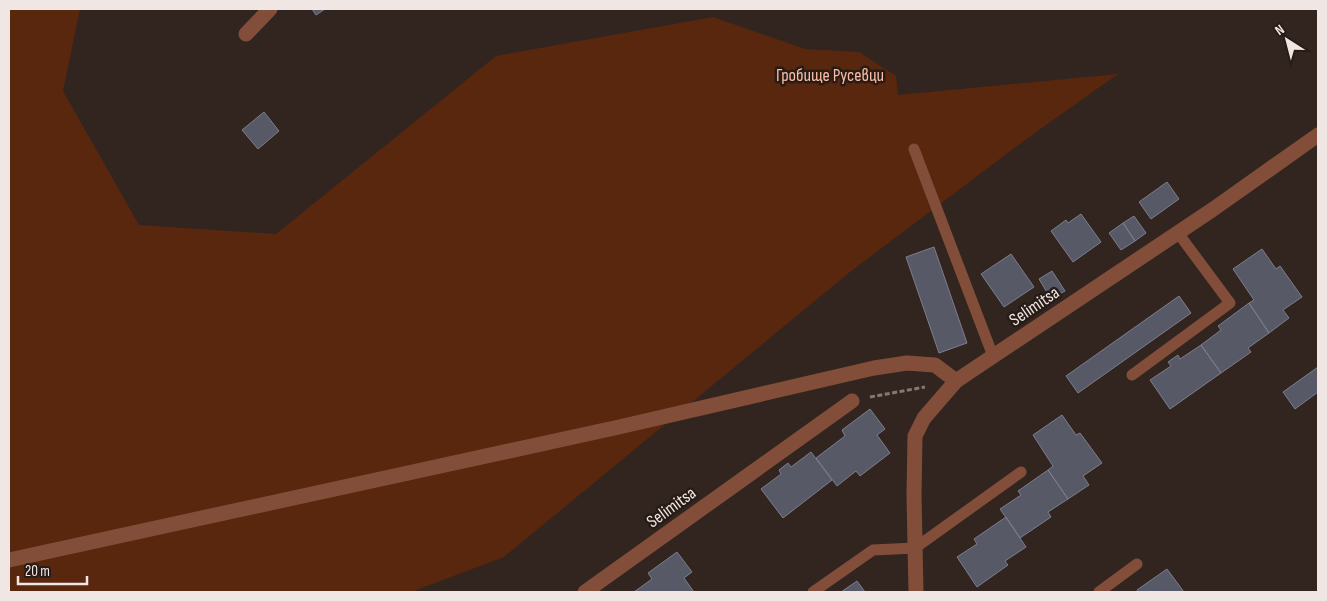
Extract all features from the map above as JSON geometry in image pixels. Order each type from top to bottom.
[{"type":"street","points":[[246,34],[270,9]]},
{"type":"street","name":"Selimitsa","points":[[916,592],[915,436],[924,418],[956,381],[1178,233],[1318,135]]},
{"type":"street","points":[[9,560],[619,427],[874,368],[907,363],[935,365],[956,381]]},
{"type":"street","name":"Selimitsa","points":[[584,592],[852,401]]},
{"type":"lane","points":[[914,149],[993,356]]},
{"type":"lane","points":[[1132,375],[1230,303],[1178,233]]},
{"type":"lane","points":[[813,592],[873,550],[915,548],[1021,472]]},
{"type":"lane","points":[[1099,592],[1138,564]]},
{"type":"path","points":[[852,401],[914,389]]},
{"type":"green space","name":"Гробище Русевци","points":[[9,9],[80,9],[63,91],[139,225],[276,234],[496,56],[713,17],[805,49],[859,52],[896,76],[898,95],[1118,74],[1025,140],[850,272],[504,557],[411,592],[9,592]]},
{"type":"building","points":[[312,9],[325,9],[316,15]]},
{"type":"building","points":[[264,112],[279,131],[258,149],[242,130]]},
{"type":"building","points":[[1167,182],[1179,199],[1151,219],[1139,202]]},
{"type":"building","points":[[1081,214],[1101,242],[1073,262],[1051,231],[1066,220],[1068,223]]},
{"type":"building","points":[[1134,216],[1146,233],[1135,241],[1123,223]]},
{"type":"building","points":[[1123,223],[1135,241],[1121,250],[1109,233]]},
{"type":"building","points":[[934,247],[967,343],[939,353],[906,257]]},
{"type":"building","points":[[1262,249],[1276,269],[1280,266],[1302,297],[1283,310],[1289,318],[1269,333],[1249,303],[1254,300],[1233,269]]},
{"type":"building","points":[[1011,254],[1034,287],[1004,307],[981,274]]},
{"type":"building","points":[[1052,271],[1065,291],[1051,299],[1039,279]]},
{"type":"building","points":[[1179,296],[1191,313],[1078,393],[1066,376]]},
{"type":"building","points":[[1249,303],[1269,333],[1248,348],[1251,352],[1221,373],[1201,345],[1221,330],[1218,326]]},
{"type":"building","points":[[1201,345],[1221,373],[1170,409],[1150,380],[1171,366],[1168,362],[1178,355],[1180,359]]},
{"type":"building","points":[[1318,367],[1318,392],[1295,409],[1283,392]]},
{"type":"building","points":[[870,409],[885,429],[877,435],[890,453],[860,476],[856,471],[837,486],[816,458],[845,436],[842,430]]},
{"type":"building","points":[[1062,415],[1076,435],[1080,433],[1102,463],[1083,476],[1089,485],[1068,499],[1048,470],[1053,466],[1033,435]]},
{"type":"building","points":[[811,452],[832,480],[783,518],[761,489],[781,474],[779,470],[788,463],[791,467]]},
{"type":"building","points":[[1048,470],[1068,499],[1048,512],[1051,517],[1020,538],[1000,509],[1021,495],[1018,491]]},
{"type":"building","points":[[1006,517],[1026,547],[1005,561],[1008,565],[977,587],[957,557],[977,544],[974,539]]},
{"type":"building","points":[[677,552],[692,572],[684,578],[694,592],[634,592],[652,579],[648,573]]},
{"type":"building","points":[[1167,569],[1184,592],[1138,592],[1137,590]]},
{"type":"building","points":[[857,581],[865,592],[841,592]]}]
